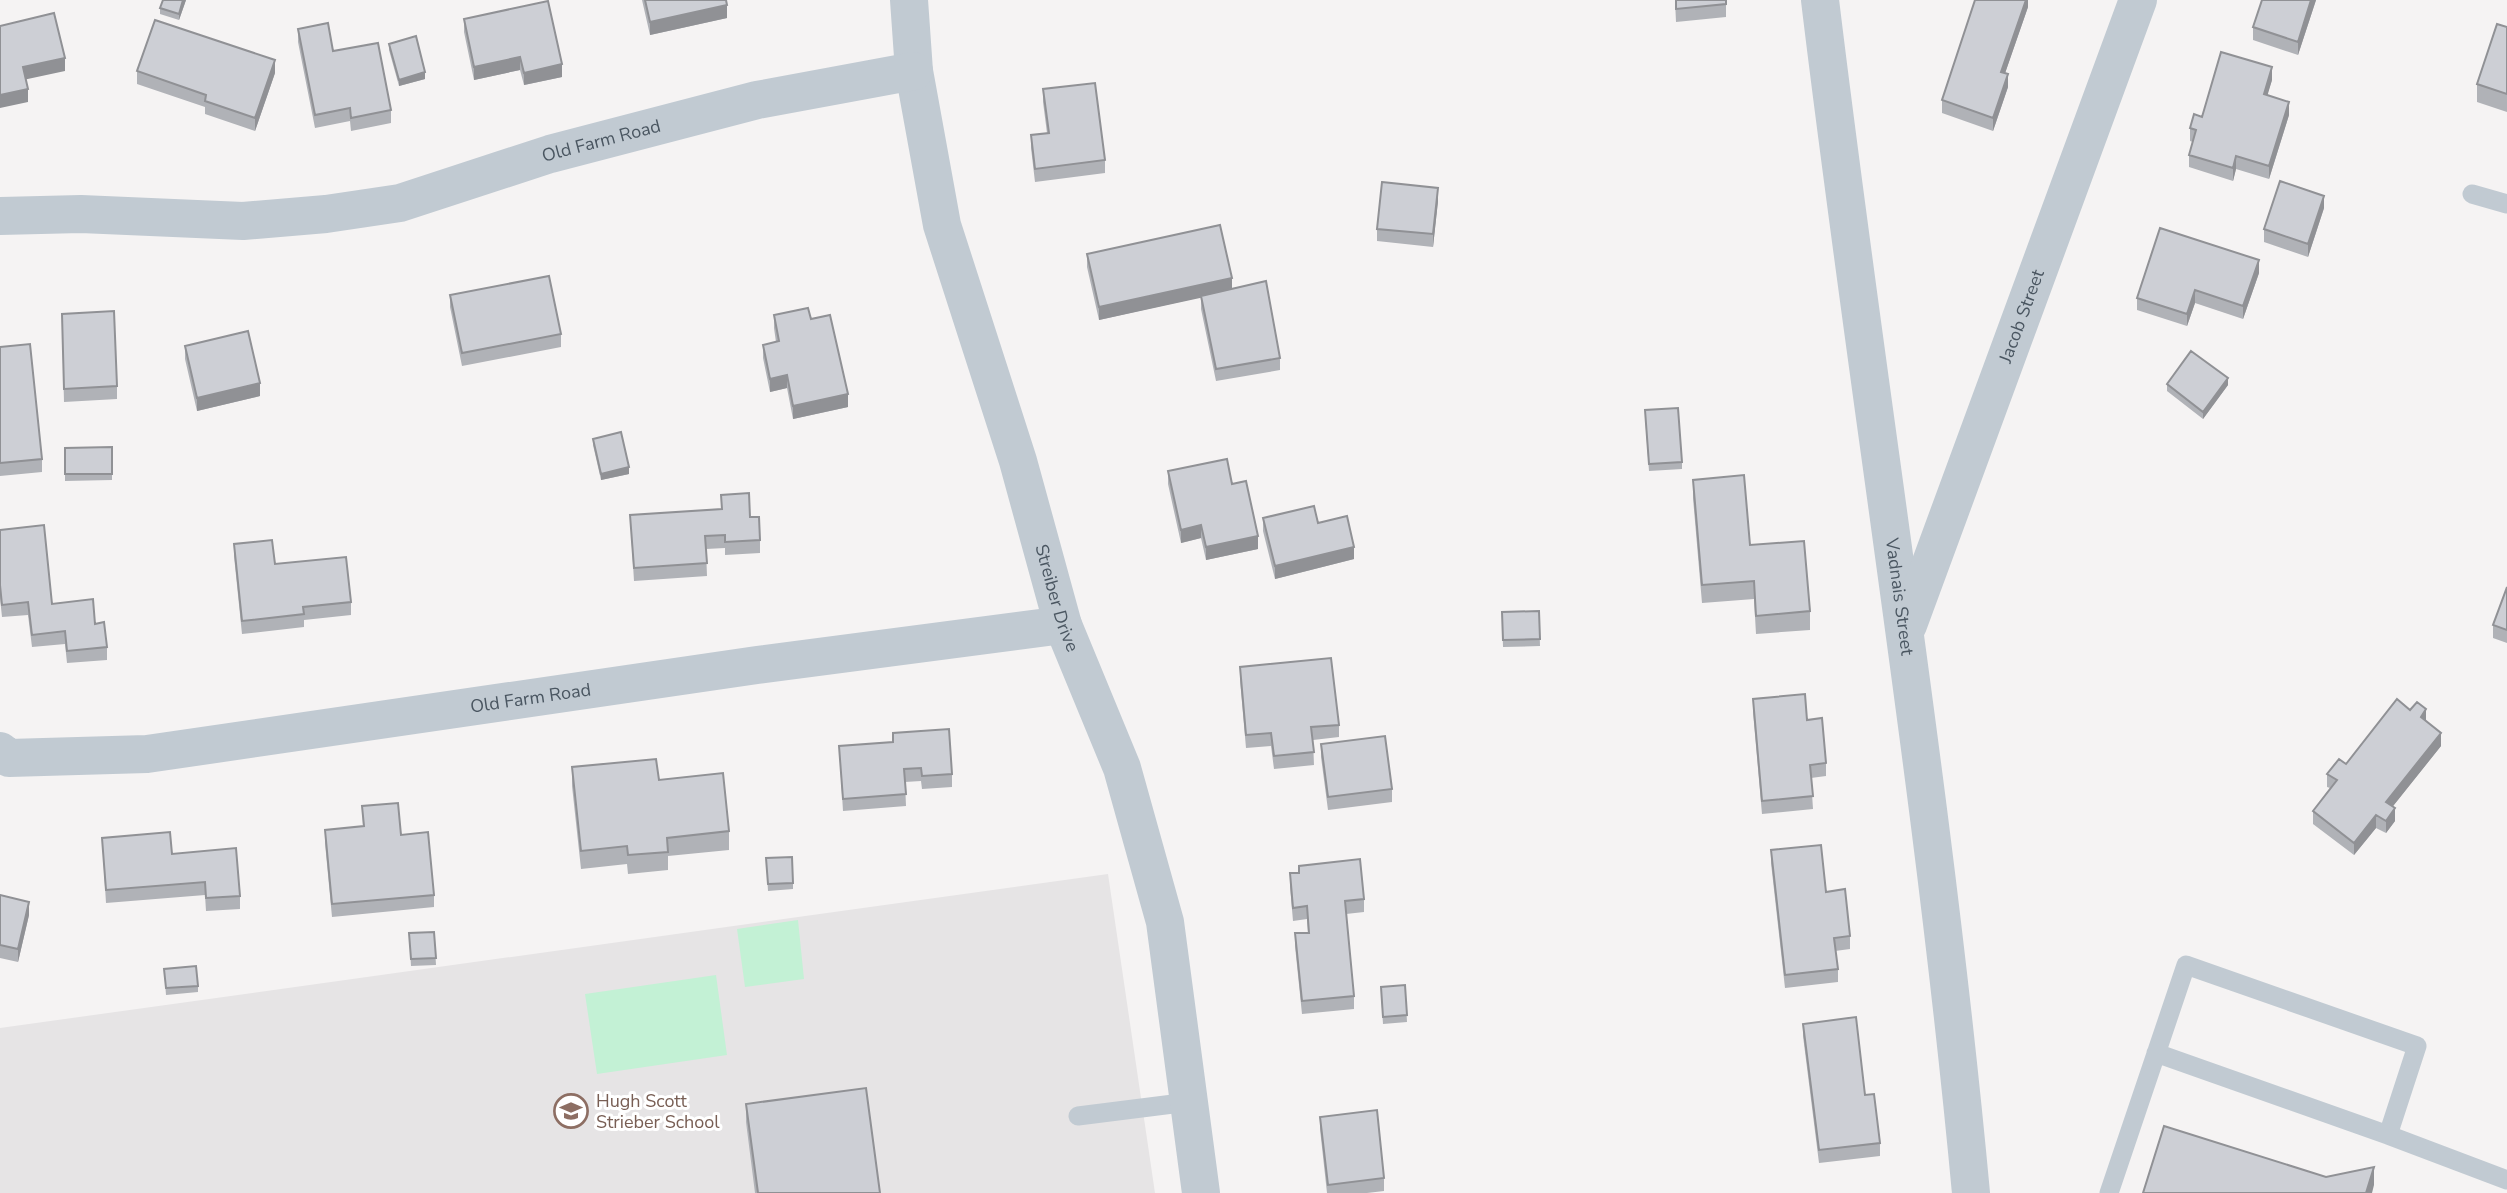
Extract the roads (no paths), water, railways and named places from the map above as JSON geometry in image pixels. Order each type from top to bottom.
[{"type":"street","name":"Streiber Drive","points":[[909,0],[914,71],[942,225],[1018,461],[1063,625],[1122,768],[1165,922],[1201,1193]]},
{"type":"street","name":"Vadnais Street","points":[[1820,0],[1906,631],[1956,1034],[1971,1193]]},
{"type":"street","name":"Jacob Street","points":[[1906,631],[2138,0]]},
{"type":"street","name":"Old Farm Road","points":[[0,216],[80,214],[243,221],[351,211],[400,203],[550,153],[757,100],[914,71]]},
{"type":"street","name":"Old Farm Road","points":[[0,751],[9,758],[146,754],[757,665],[1063,625]]},
{"type":"lane","points":[[2472,194],[2507,204]]},
{"type":"lane","points":[[2109,1193],[2186,965],[2417,1046],[2388,1135]]},
{"type":"lane","points":[[2156,1053],[2507,1180]]},
{"type":"lane","points":[[1078,1116],[1189,1102]]},
{"type":"place","name":"Hugh Scott Strieber School","points":[[571,1111]]}]
